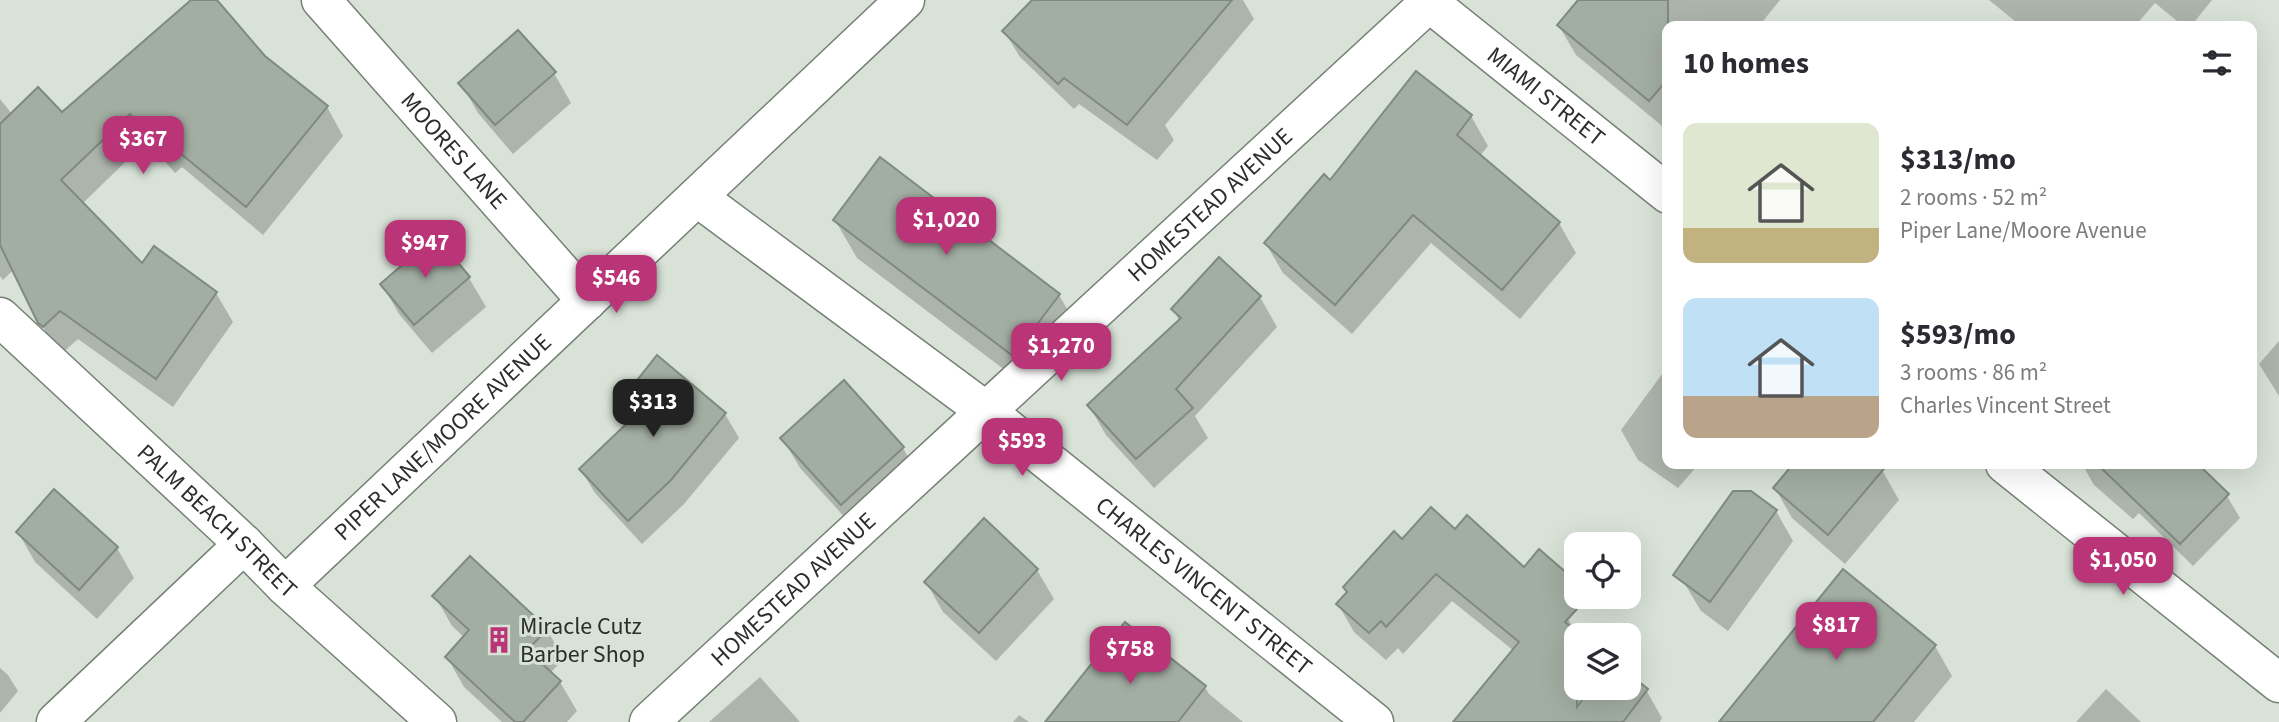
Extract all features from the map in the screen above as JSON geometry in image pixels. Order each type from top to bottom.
[{"type":"street","name":"MOORES LANE","points":[[321,0],[587,301]]},
{"type":"street","name":"PIPER LANE/MOORE AVENUE","points":[[285,586],[905,0]]},
{"type":"street","name":"MIAMI STREET","points":[[1429,1],[1662,189]]},
{"type":"street","name":"HOMESTEAD AVENUE","points":[[649,722],[1429,1]]},
{"type":"street","name":"CHARLES VINCENT STREET","points":[[697,197],[987,412],[1374,722]]},
{"type":"street","name":"PALM BEACH STREET","points":[[0,317],[244,544],[285,586],[438,722]]},
{"type":"street","points":[[2011,469],[2279,683]]},
{"type":"street","points":[[56,722],[244,544]]},
{"type":"building","points":[[191,0],[217,0],[265,56],[328,106],[246,207],[164,140],[158,145],[130,114],[61,180],[142,263],[154,246],[217,292],[156,379],[60,311],[43,327],[38,323],[0,245],[0,124],[38,87],[62,112]]},
{"type":"building","points":[[1032,0],[1232,0],[1127,125],[1064,78],[1058,84],[1002,31]]},
{"type":"building","points":[[1578,0],[1668,0],[1668,21],[1662,21],[1662,86],[1649,101],[1557,25]]},
{"type":"building","points":[[518,30],[556,72],[495,125],[458,83]]},
{"type":"building","points":[[1416,71],[1472,115],[1457,135],[1560,222],[1502,290],[1413,215],[1335,305],[1264,243],[1324,174],[1330,180]]},
{"type":"building","points":[[880,157],[1060,294],[1013,356],[833,220]]},
{"type":"building","points":[[436,236],[470,277],[414,325],[380,284]]},
{"type":"building","points":[[1219,257],[1261,296],[1176,389],[1193,408],[1136,459],[1087,405],[1181,318],[1171,309]]},
{"type":"building","points":[[657,355],[726,413],[671,480],[628,521],[579,469],[644,407],[627,393]]},
{"type":"building","points":[[844,380],[904,447],[841,505],[780,438]]},
{"type":"building","points":[[1789,469],[1884,469],[1828,535],[1773,488]]},
{"type":"building","points":[[2102,469],[2203,469],[2229,494],[2180,544]]},
{"type":"building","points":[[54,489],[118,547],[79,590],[16,532]]},
{"type":"building","points":[[1733,491],[1751,491],[1777,510],[1710,602],[1673,575]]},
{"type":"building","points":[[1431,507],[1455,529],[1467,515],[1524,567],[1539,549],[1564,571],[1564,609],[1577,609],[1564,623],[1564,700],[1577,700],[1577,707],[1582,700],[1640,700],[1623,722],[1453,722],[1519,642],[1436,574],[1386,627],[1381,621],[1369,633],[1336,604],[1347,592],[1343,587],[1394,531],[1402,539]]},
{"type":"building","points":[[984,518],[1038,569],[979,633],[924,582]]},
{"type":"building","name":"Miracle Cutz Barber Shop","points":[[470,556],[548,629],[527,650],[561,681],[523,722],[515,722],[445,657],[469,630],[432,596]]},
{"type":"building","points":[[1843,569],[1936,645],[1873,722],[1719,722]]},
{"type":"building","points":[[1125,622],[1206,686],[1178,722],[1045,722]]},
{"type":"building","points":[[1641,683],[1648,689],[1641,698]]},
{"type":"place","name":"Miracle Cutz Barber Shop","points":[[499,640]]}]
